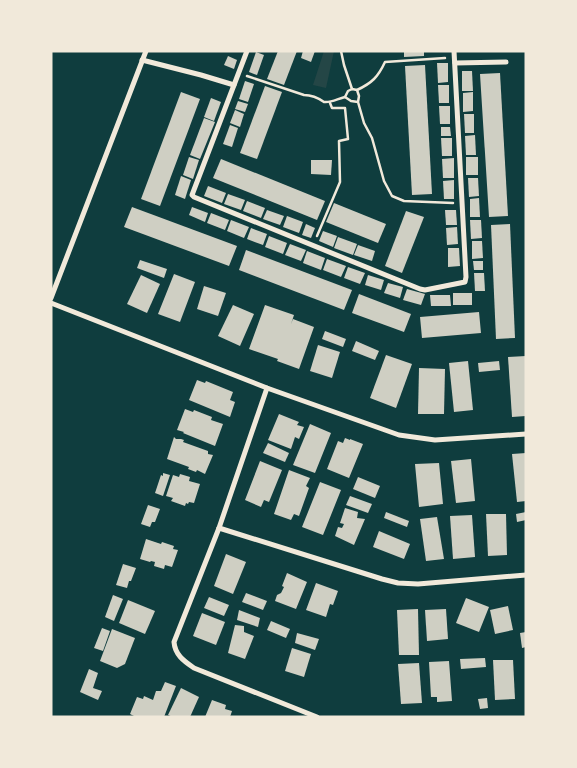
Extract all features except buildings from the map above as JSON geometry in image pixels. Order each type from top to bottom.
[{"type":"street","points":[[51,298],[146,51]]},
{"type":"street","points":[[247,51],[192,195],[423,290],[465,282],[466,277],[454,51]]},
{"type":"street","points":[[142,60],[234,85]]},
{"type":"street","points":[[455,60],[506,62]]},
{"type":"street","points":[[51,303],[267,388],[399,434],[435,440],[526,434]]},
{"type":"street","points":[[267,388],[219,528],[174,642],[179,656],[194,668],[318,717]]},
{"type":"street","points":[[219,528],[398,584],[526,575]]},
{"type":"path","points":[[341,51],[352,89]]},
{"type":"path","points":[[238,73],[304,95],[312,95],[324,102],[330,102],[345,97],[348,91],[356,90],[375,79],[385,62],[455,60]]},
{"type":"path","points":[[356,90],[359,96],[358,102],[364,124],[372,138],[384,181],[392,196],[404,200],[462,204]]},
{"type":"path","points":[[345,97],[351,102],[358,102]]},
{"type":"path","points":[[313,245],[340,182],[339,141],[348,139],[345,108],[332,108],[330,102]]},
{"type":"shaded area","points":[[324,51],[334,51],[326,88],[313,85]]}]
